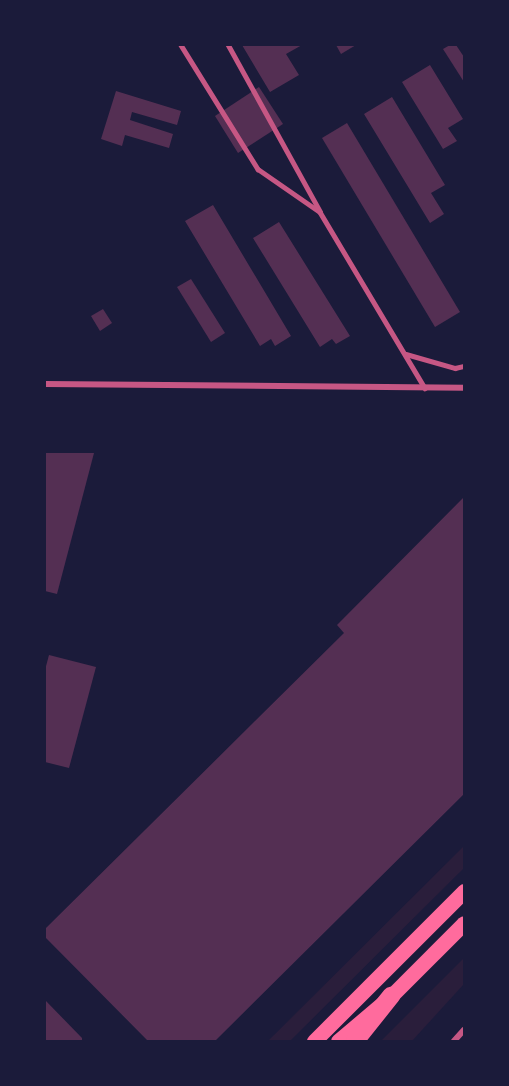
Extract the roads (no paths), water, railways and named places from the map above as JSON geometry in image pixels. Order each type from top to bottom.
[{"type":"highway","points":[[355,1041],[391,996]]},
{"type":"main road","points":[[315,1041],[464,891]]},
{"type":"main road","points":[[338,1041],[391,996],[464,923]]},
{"type":"street","points":[[45,384],[464,388]]},
{"type":"street","points":[[454,1041],[464,1030]]},
{"type":"lane","points":[[180,45],[258,169],[320,212]]},
{"type":"lane","points":[[228,45],[320,212],[425,388]]},
{"type":"lane","points":[[405,354],[455,368],[464,366]]}]
